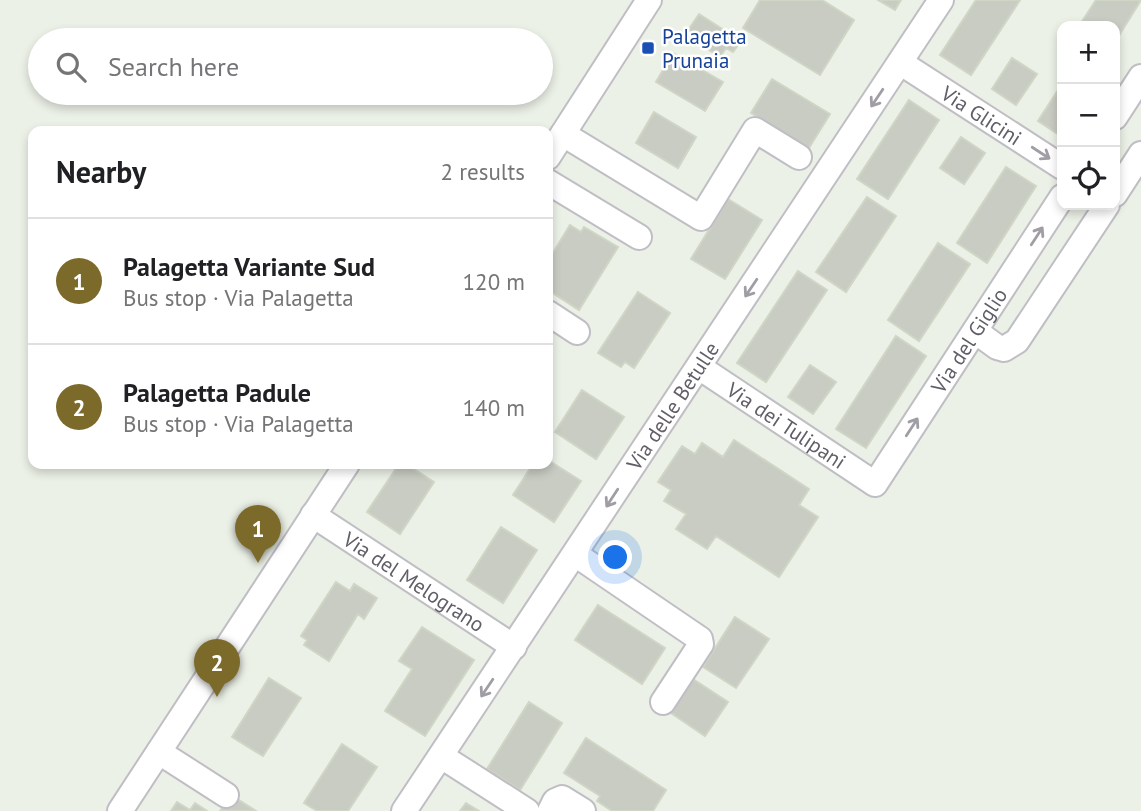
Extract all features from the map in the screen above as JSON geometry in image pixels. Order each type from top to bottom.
[{"type":"street","points":[[553,149],[649,0]]},
{"type":"street","name":"Via delle Betulle","points":[[404,811],[941,0]]},
{"type":"street","name":"Via Glicini","points":[[901,63],[1057,164]]},
{"type":"street","points":[[1120,109],[1141,77]]},
{"type":"street","points":[[563,134],[701,218],[755,130],[799,157]]},
{"type":"street","points":[[1120,186],[1141,154]]},
{"type":"street","points":[[553,185],[639,237]]},
{"type":"street","name":"Via del Giglio","points":[[875,484],[1057,205]]},
{"type":"street","points":[[975,331],[1004,349],[1017,341],[1104,210]]},
{"type":"street","points":[[553,316],[577,332]]},
{"type":"street","name":"Via dei Tulipani","points":[[699,367],[875,484]]},
{"type":"street","points":[[120,811],[344,469]]},
{"type":"street","name":"Via del Melograno","points":[[313,515],[514,647]]},
{"type":"street","points":[[575,554],[700,639],[701,644],[663,702]]},
{"type":"street","points":[[159,752],[226,795]]},
{"type":"street","points":[[441,756],[527,811]]},
{"type":"street","points":[[550,811],[555,801],[562,798],[583,811]]},
{"type":"building","points":[[760,0],[822,0],[854,20],[820,75],[743,28]]},
{"type":"building","points":[[878,0],[901,0],[895,10]]},
{"type":"building","points":[[976,0],[1020,0],[971,75],[940,55]]},
{"type":"building","points":[[1096,0],[1141,0],[1120,34],[1120,21],[1082,21]]},
{"type":"building","points":[[699,14],[741,41],[733,52],[726,48],[720,57],[685,35]]},
{"type":"building","points":[[673,53],[723,82],[705,111],[656,82]]},
{"type":"building","points":[[1012,58],[1037,74],[1016,105],[992,89]]},
{"type":"building","points":[[772,79],[830,114],[809,148],[751,113]]},
{"type":"building","points":[[1057,92],[1057,134],[1038,121]]},
{"type":"building","points":[[909,100],[939,120],[888,199],[857,179]]},
{"type":"building","points":[[654,112],[696,137],[678,168],[636,143]]},
{"type":"building","points":[[961,137],[985,153],[964,184],[940,168]]},
{"type":"building","points":[[1006,167],[1036,186],[987,263],[957,243]]},
{"type":"building","points":[[867,197],[896,216],[846,292],[816,272]]},
{"type":"building","points":[[728,199],[762,220],[725,279],[691,259]]},
{"type":"building","points":[[570,225],[581,232],[584,227],[618,247],[579,310],[553,293],[553,253]]},
{"type":"building","points":[[938,243],[970,264],[919,341],[888,320]]},
{"type":"building","points":[[798,271],[827,290],[766,382],[737,363]]},
{"type":"building","points":[[638,292],[670,313],[634,368],[625,362],[621,367],[598,353]]},
{"type":"building","points":[[896,336],[926,356],[866,448],[836,429]]},
{"type":"building","points":[[810,365],[836,382],[813,414],[788,397]]},
{"type":"building","points":[[582,390],[624,417],[596,459],[555,432]]},
{"type":"building","points":[[734,440],[809,489],[799,505],[818,517],[779,577],[716,536],[707,549],[676,529],[686,514],[664,501],[671,490],[658,482],[682,446],[695,454],[702,443],[723,457]]},
{"type":"building","points":[[553,463],[581,481],[554,522],[513,495],[530,469],[553,469]]},
{"type":"building","points":[[396,469],[414,469],[434,482],[400,534],[367,512]]},
{"type":"building","points":[[501,527],[537,550],[503,603],[467,580]]},
{"type":"building","points":[[336,582],[350,591],[354,584],[377,598],[364,619],[358,614],[329,661],[304,645],[307,640],[301,636]]},
{"type":"building","points":[[598,605],[665,648],[642,684],[575,640]]},
{"type":"building","points":[[735,617],[769,639],[736,688],[703,667]]},
{"type":"building","points":[[422,627],[474,660],[425,736],[385,711],[412,669],[399,661]]},
{"type":"building","points":[[269,678],[301,698],[263,756],[232,737]]},
{"type":"building","points":[[693,679],[728,702],[705,736],[671,713]]},
{"type":"building","points":[[529,702],[562,723],[520,790],[487,769]]},
{"type":"building","points":[[586,738],[666,790],[653,811],[612,811],[597,801],[600,796],[564,773]]},
{"type":"building","points":[[342,744],[377,767],[348,811],[317,811],[304,803]]},
{"type":"building","points":[[231,795],[256,811],[220,811]]},
{"type":"building","points":[[177,802],[190,810],[195,803],[207,811],[171,811]]},
{"type":"building","points":[[466,803],[479,811],[460,811]]},
{"type":"place","name":"Palagetta Prunaia","points":[[648,48]]},
{"type":"place","name":"Palagetta Variante Sud","points":[[258,563]]},
{"type":"place","name":"Palagetta Padule","points":[[217,697]]}]
